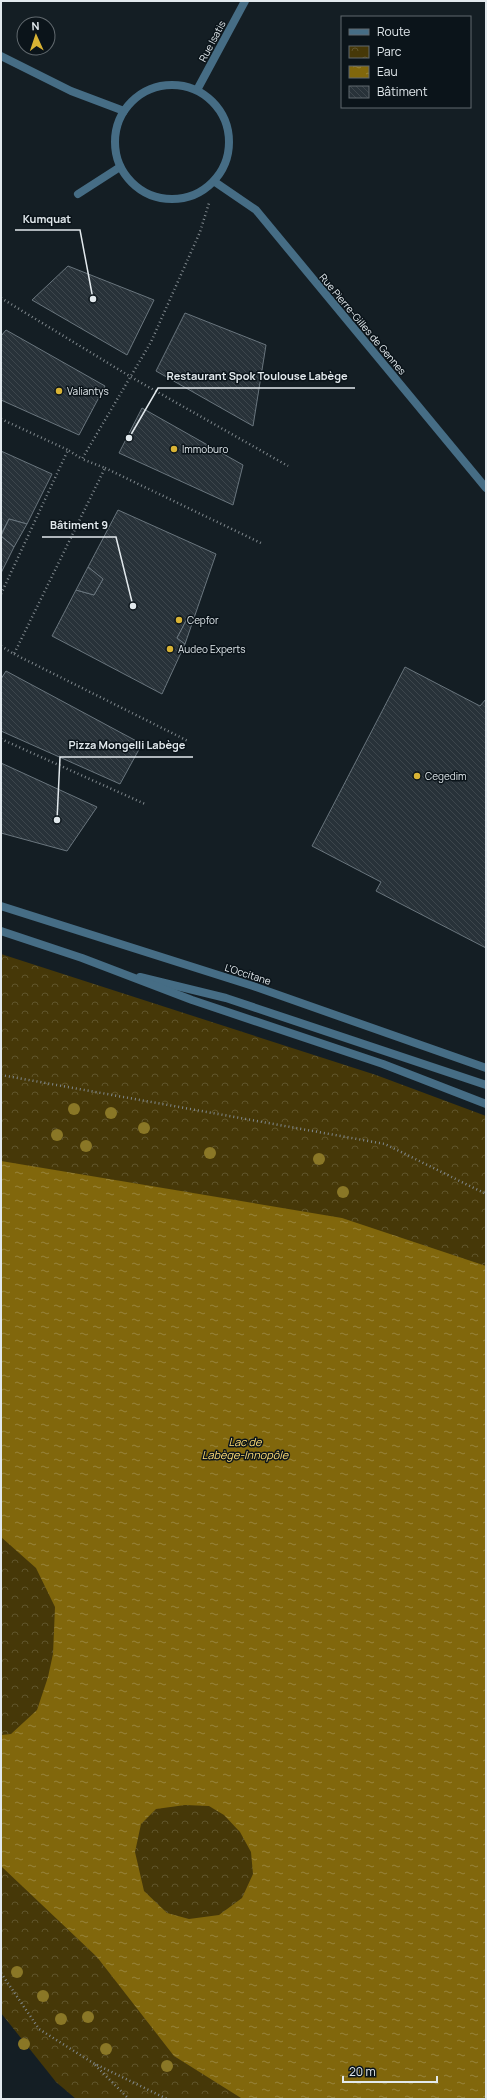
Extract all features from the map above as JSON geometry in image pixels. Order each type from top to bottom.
[{"type":"street","name":"Rue Isatis","points":[[197,90],[244,1]]},
{"type":"street","points":[[1,56],[71,91],[124,111]]},
{"type":"street","points":[[170,85],[197,90],[218,107],[229,132],[228,158],[215,182],[192,197],[163,199],[138,188],[120,167],[115,138],[124,111],[144,92],[170,85]]},
{"type":"street","points":[[78,194],[120,167]]},
{"type":"street","name":"Rue Pierre-Gilles de Gennes","points":[[215,182],[256,210],[486,488]]},
{"type":"street","name":"L'Occitane","points":[[1,906],[253,986],[486,1068]]},
{"type":"street","points":[[1,931],[192,1000],[383,1064],[486,1104]]},
{"type":"street","points":[[120,973],[226,998],[486,1085]]},
{"type":"path","points":[[82,459],[151,342],[200,232],[215,182]]},
{"type":"path","points":[[1,298],[131,377],[288,466]]},
{"type":"path","points":[[1,419],[68,450],[82,459],[105,468],[264,544]]},
{"type":"path","points":[[1,594],[68,450]]},
{"type":"path","points":[[14,654],[105,468]]},
{"type":"path","points":[[1,646],[14,654],[188,741]]},
{"type":"path","points":[[1,739],[145,804]]},
{"type":"path","points":[[1,1075],[385,1144],[486,1194]]},
{"type":"path","points":[[1,1973],[39,2029],[93,2063],[167,2099]]},
{"type":"path","points":[[93,2063],[129,2099]]},
{"type":"green space","name":"Lac de Labège-Innopôle","points":[[1,954],[376,1075],[486,1116],[486,2099],[76,2099],[56,2082],[1,2013]]},
{"type":"water","name":"Lac de Labège-Innopôle","points":[[1,1161],[342,1218],[486,1266],[486,2099],[241,2098],[174,2056],[97,1957],[2,1867],[1,1735],[11,1734],[37,1710],[48,1677],[53,1654],[55,1607],[36,1568],[1,1537]],"holes":[[[185,1805],[209,1806],[224,1815],[240,1832],[251,1852],[253,1874],[242,1898],[219,1915],[189,1919],[167,1913],[144,1891],[135,1852],[141,1824],[156,1809]]]},
{"type":"building","points":[[68,266],[154,300],[127,355],[32,300]]},
{"type":"building","points":[[185,313],[266,345],[253,426],[156,371]]},
{"type":"building","points":[[6,330],[105,386],[79,435],[1,400],[1,336]]},
{"type":"building","points":[[142,408],[243,465],[233,505],[119,453]]},
{"type":"building","points":[[1,451],[52,474],[27,524],[9,519],[1,534]]},
{"type":"building","points":[[118,510],[216,554],[194,618],[188,617],[177,638],[185,644],[162,694],[52,636],[76,590],[94,595],[103,579],[88,567]]},
{"type":"building","points":[[9,519],[27,524],[14,547],[1,536]]},
{"type":"building","points":[[1,536],[14,547],[1,573]]},
{"type":"building","points":[[88,567],[103,579],[94,595],[76,590]]},
{"type":"building","points":[[188,617],[194,618],[185,644],[177,638]]},
{"type":"building","name":"Cegedim","points":[[405,667],[480,706],[486,699],[486,948],[376,891],[381,882],[312,846]]},
{"type":"building","points":[[6,671],[142,744],[120,784],[1,731],[1,679]]},
{"type":"building","points":[[1,763],[97,807],[67,851],[1,833]]},
{"type":"place","name":"Kumquat","points":[[93,299]]},
{"type":"place","name":"Valiantys","points":[[59,391]]},
{"type":"place","name":"Restaurant Spok Toulouse Labège","points":[[129,438]]},
{"type":"place","name":"Immoburo","points":[[174,449]]},
{"type":"place","name":"Bâtiment 9","points":[[133,606]]},
{"type":"place","name":"Cepfor","points":[[179,620]]},
{"type":"place","name":"Audeo Experts","points":[[170,649]]},
{"type":"place","name":"Cegedim","points":[[417,776]]},
{"type":"place","name":"Pizza Mongelli Labège","points":[[57,820]]}]
